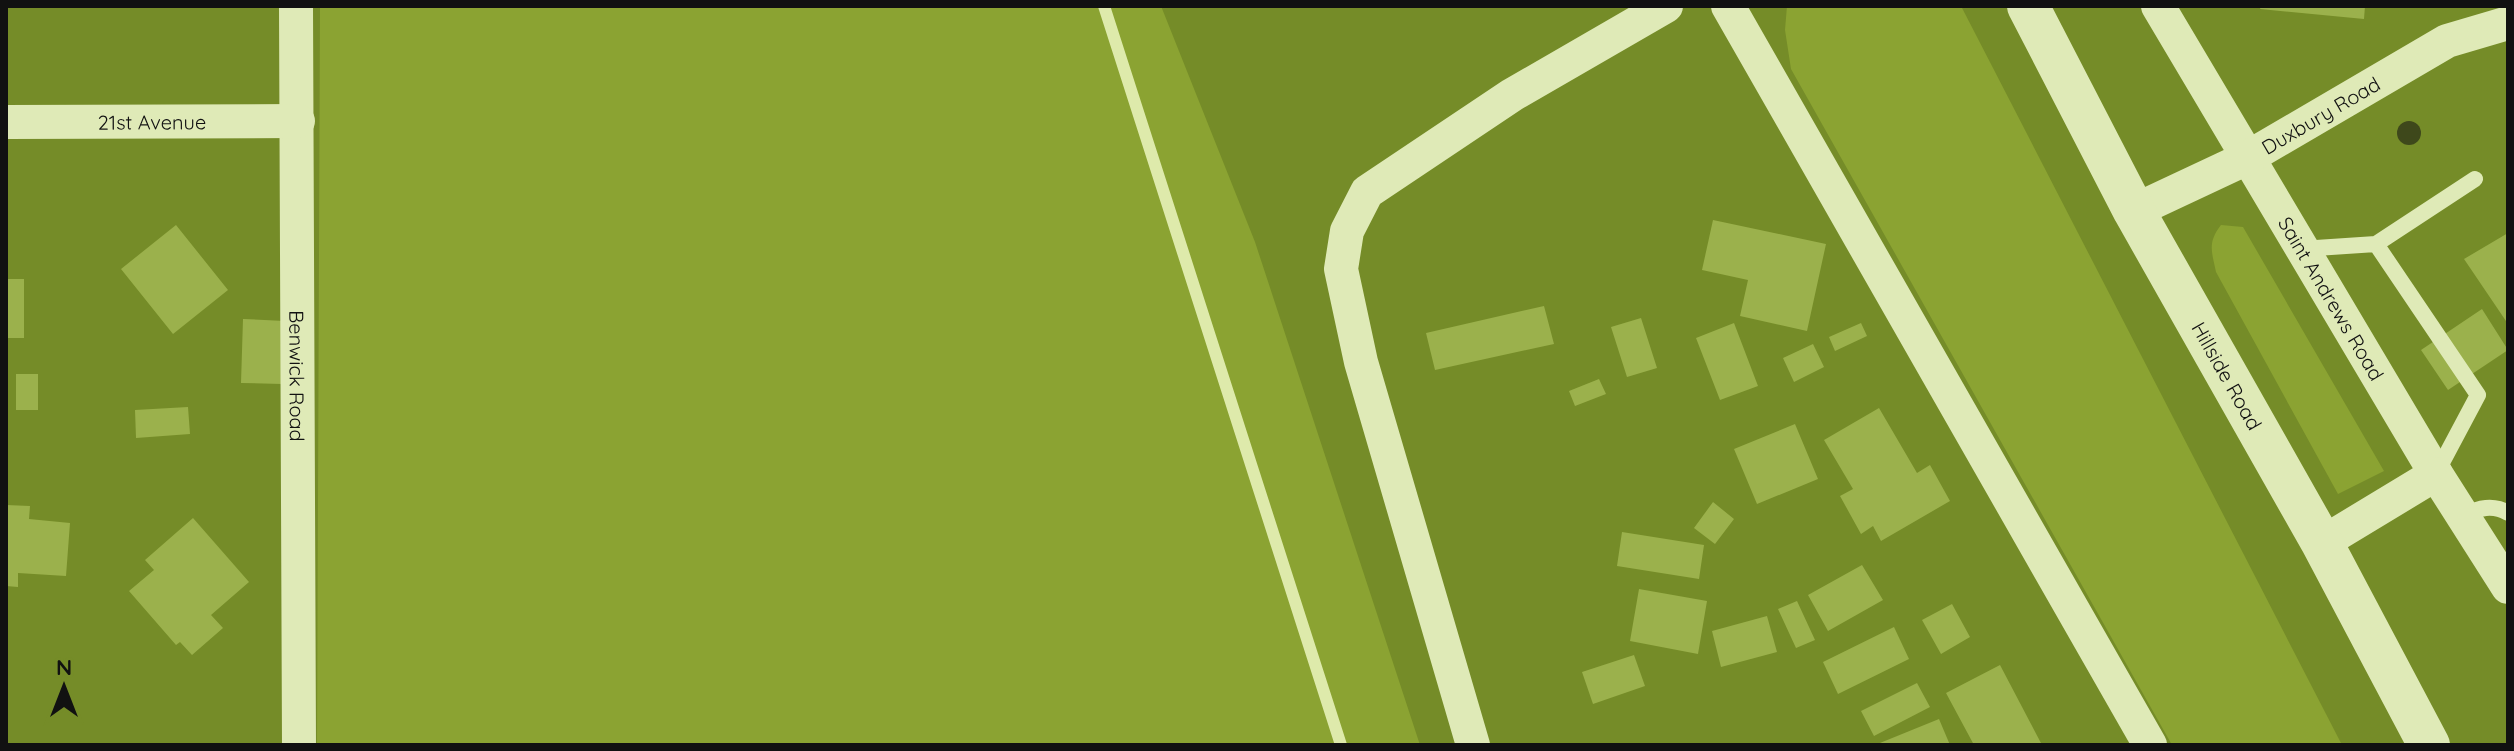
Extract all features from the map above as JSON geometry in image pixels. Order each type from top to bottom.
[{"type":"street","name":"Benwick Road","points":[[296,6],[299,745]]},
{"type":"street","points":[[1473,745],[1361,362],[1341,269],[1347,231],[1367,192],[1512,95],[1666,6]]},
{"type":"street","points":[[1728,6],[2150,745]]},
{"type":"street","name":"Hillside Road","points":[[2028,6],[2134,211],[2322,543],[2429,745]]},
{"type":"street","name":"Saint Andrews Road","points":[[2158,6],[2436,474],[2508,587]]},
{"type":"street","name":"Duxbury Road","points":[[2134,211],[2247,158],[2447,41],[2508,23]]},
{"type":"street","name":"21st Avenue","points":[[6,122],[298,121]]},
{"type":"street","points":[[2322,543],[2436,474]]},
{"type":"lane","points":[[2301,249],[2376,244],[2475,179]]},
{"type":"lane","points":[[2376,244],[2478,395],[2436,474]]},
{"type":"lane","points":[[2463,515],[2486,507],[2508,513]]},
{"type":"green space","points":[[320,6],[1161,6],[1255,242],[1420,745],[317,745]]},
{"type":"green space","points":[[1787,6],[1961,6],[2342,745],[2172,745],[1791,69],[1785,30]]},
{"type":"green space","points":[[2221,225],[2243,227],[2384,471],[2338,494],[2216,272],[2212,243]]},
{"type":"building","points":[[2261,6],[2365,6],[2364,19],[2260,9]]},
{"type":"building","points":[[1713,220],[1826,244],[1807,331],[1740,316],[1748,280],[1702,270]]},
{"type":"building","points":[[176,225],[228,290],[173,334],[121,269]]},
{"type":"building","points":[[2508,233],[2508,324],[2464,259]]},
{"type":"building","points":[[6,279],[24,279],[24,338],[6,338]]},
{"type":"building","points":[[1544,306],[1554,344],[1435,370],[1426,333]]},
{"type":"building","points":[[2482,309],[2508,350],[2448,390],[2421,350]]},
{"type":"building","points":[[1641,318],[1657,368],[1627,377],[1611,327]]},
{"type":"building","points":[[243,319],[285,321],[282,384],[241,383]]},
{"type":"building","points":[[1734,323],[1758,386],[1720,400],[1696,338]]},
{"type":"building","points":[[1861,323],[1867,336],[1835,351],[1829,337]]},
{"type":"building","points":[[1813,344],[1824,367],[1794,382],[1783,358]]},
{"type":"building","points":[[16,374],[38,374],[38,410],[16,410]]},
{"type":"building","points":[[1599,379],[1606,394],[1575,406],[1569,391]]},
{"type":"building","points":[[188,407],[190,434],[136,438],[135,410]]},
{"type":"building","points":[[1879,408],[1917,473],[1930,465],[1950,501],[1881,541],[1873,526],[1861,534],[1840,496],[1853,489],[1824,440]]},
{"type":"building","points":[[1795,424],[1818,479],[1757,504],[1734,449]]},
{"type":"building","points":[[1713,502],[1734,519],[1715,544],[1694,528]]},
{"type":"building","points":[[6,505],[30,506],[29,519],[70,523],[66,576],[18,573],[18,587],[6,586]]},
{"type":"building","points":[[193,518],[249,582],[211,615],[223,628],[192,655],[180,642],[176,645],[129,591],[154,570],[145,560]]},
{"type":"building","points":[[1622,532],[1704,545],[1699,579],[1617,566]]},
{"type":"building","points":[[1862,565],[1883,600],[1828,631],[1808,595]]},
{"type":"building","points":[[1639,589],[1707,601],[1698,654],[1630,641]]},
{"type":"building","points":[[1797,601],[1815,640],[1796,648],[1778,609]]},
{"type":"building","points":[[1952,604],[1970,637],[1941,654],[1922,620]]},
{"type":"building","points":[[1767,616],[1777,652],[1721,667],[1712,631]]},
{"type":"building","points":[[1894,627],[1909,659],[1838,694],[1823,662]]},
{"type":"building","points":[[1634,655],[1645,686],[1593,704],[1582,672]]},
{"type":"building","points":[[2000,665],[2042,745],[1974,745],[1946,693]]},
{"type":"building","points":[[1917,683],[1930,707],[1874,736],[1861,711]]},
{"type":"building","points":[[1939,719],[1950,745],[1875,745]]},
{"type":"waterway","points":[[1104,6],[1341,745]]}]
